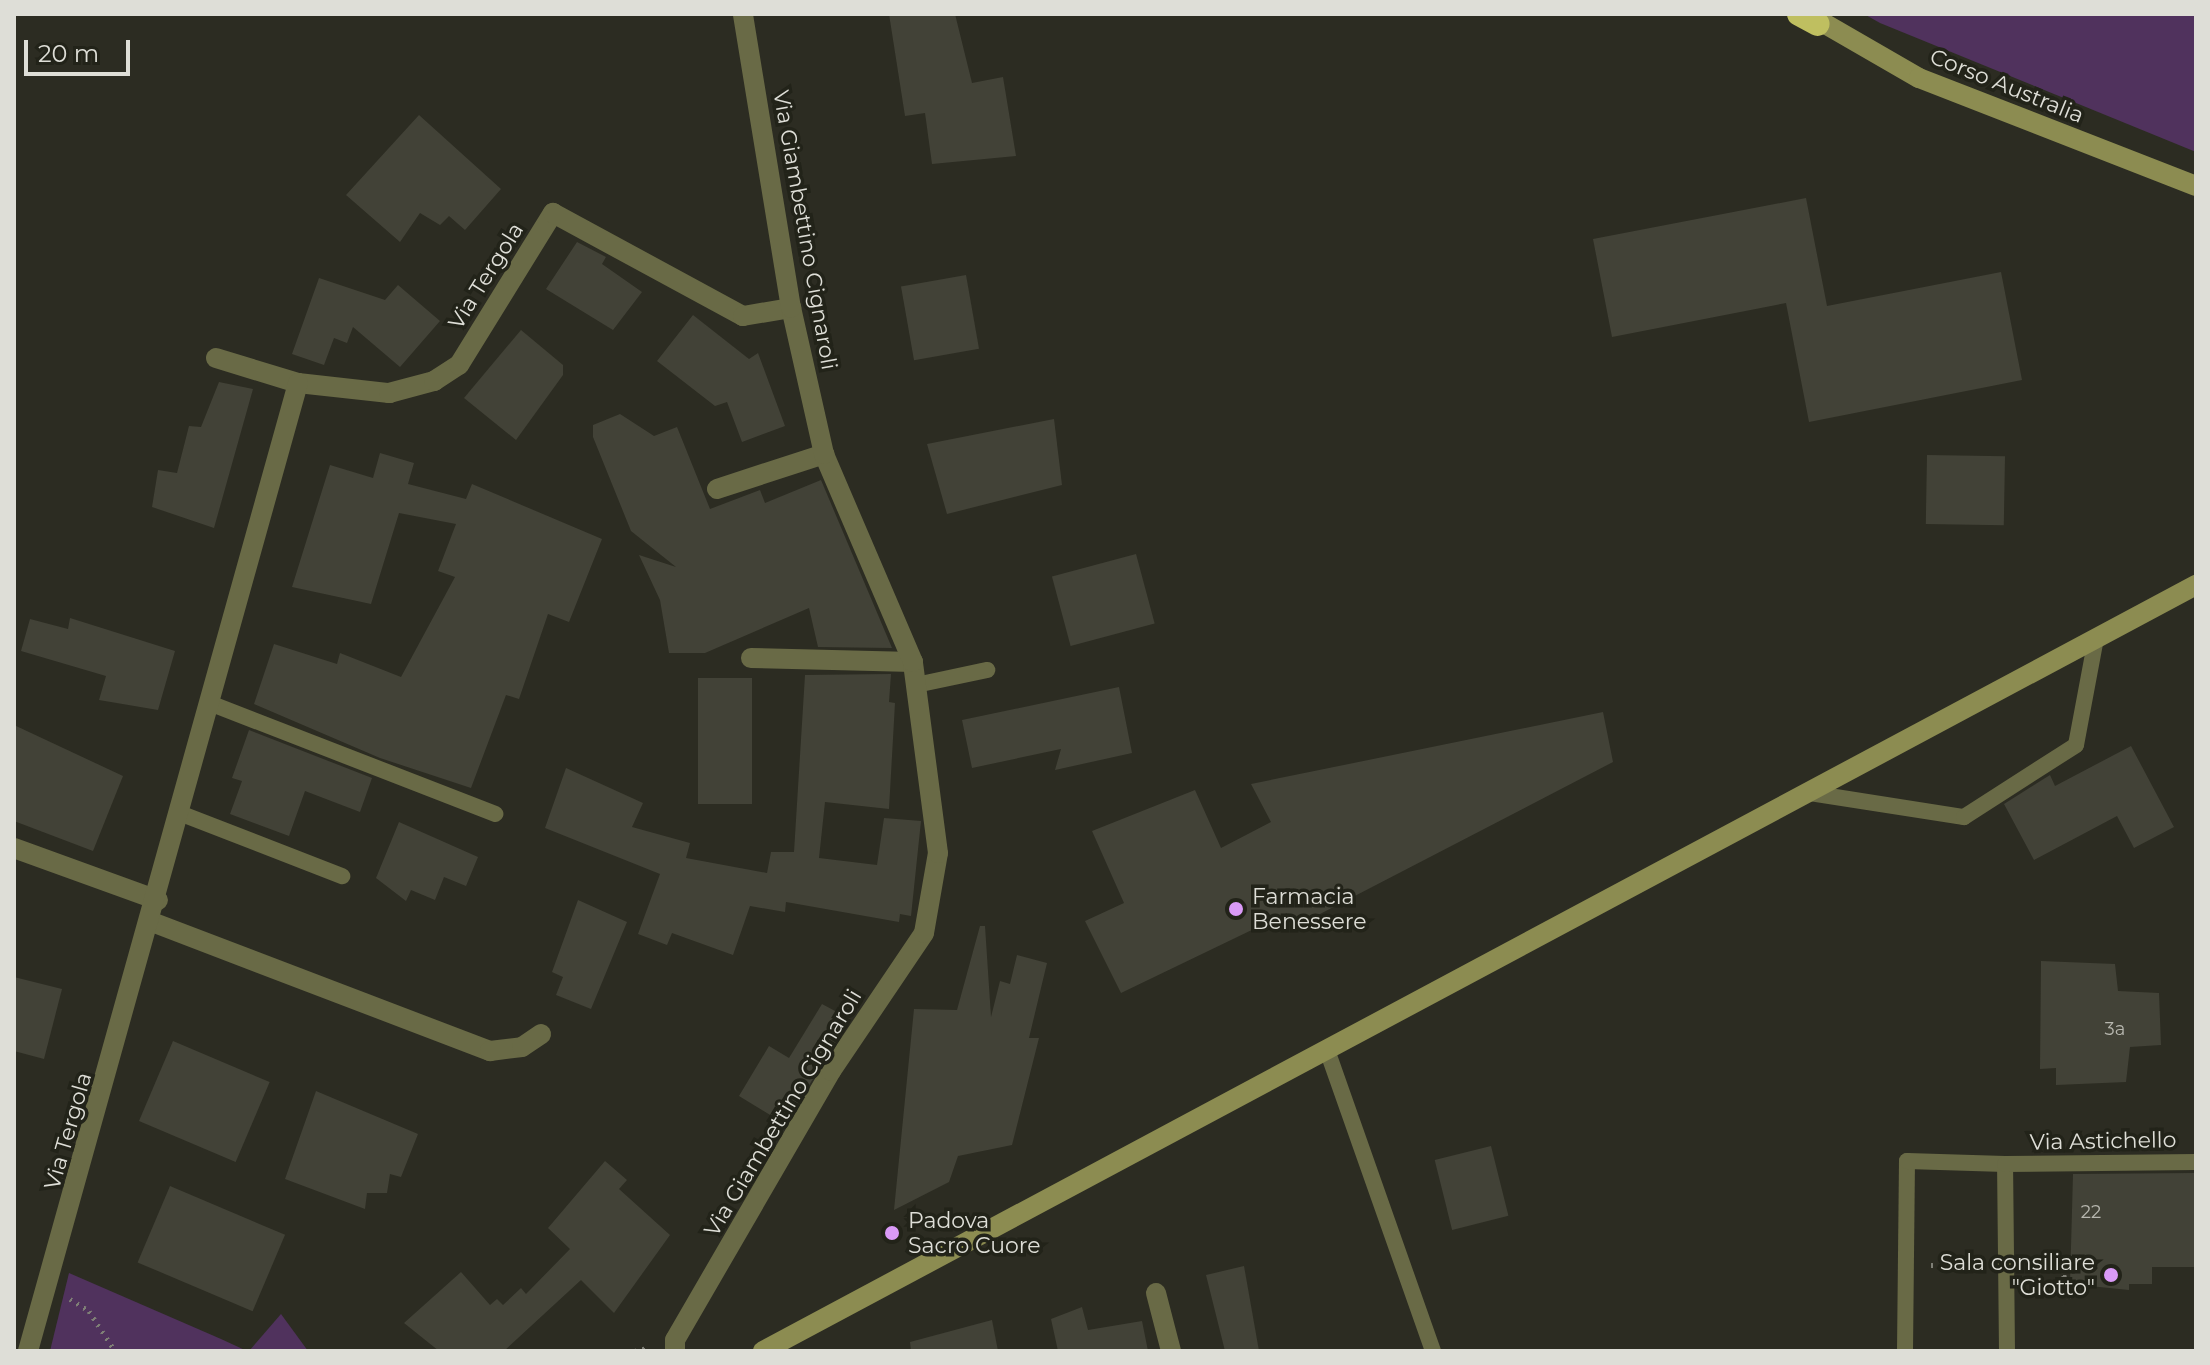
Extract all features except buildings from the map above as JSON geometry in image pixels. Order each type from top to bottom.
[{"type":"main road","name":"Corso Australia","points":[[1808,17],[1919,78],[2196,186]]},
{"type":"main road","points":[[763,1351],[2196,585]]},
{"type":"street","name":"Via Giambettino Cignaroli","points":[[675,1351],[675,1340],[831,1071],[924,933],[938,853],[913,662],[824,454],[791,308],[743,14]]},
{"type":"street","name":"Via Tergola","points":[[216,358],[298,383],[389,393],[434,381],[459,365],[553,213],[743,316],[791,308]]},
{"type":"street","name":"Via Tergola","points":[[28,1351],[50,1287],[152,922],[298,383]]},
{"type":"street","points":[[717,489],[824,454]]},
{"type":"street","points":[[751,658],[913,662]]},
{"type":"street","points":[[14,848],[158,900]]},
{"type":"street","points":[[152,922],[490,1051],[522,1047],[541,1034]]},
{"type":"street","points":[[1156,1293],[1171,1351]]},
{"type":"lane","points":[[1810,793],[1964,817],[2076,745],[2096,638]]},
{"type":"lane","points":[[916,685],[987,670]]},
{"type":"lane","points":[[212,704],[495,814]]},
{"type":"lane","points":[[182,814],[342,876]]},
{"type":"lane","points":[[1327,1050],[1433,1351]]},
{"type":"lane","points":[[1905,1351],[1907,1161],[2005,1164]]},
{"type":"lane","name":"Via Astichello","points":[[2007,1351],[2005,1164],[2196,1162]]},
{"type":"path","points":[[50,1287],[89,1311],[115,1351]]},
{"type":"shaded area","points":[[1864,14],[2196,15],[2196,152],[1880,23]]},
{"type":"shaded area","points":[[69,1273],[221,1339],[247,1351],[50,1351]]},
{"type":"shaded area","points":[[281,1314],[308,1351],[249,1351]]},
{"type":"place","name":"Farmacia Benessere","points":[[1236,909]]},
{"type":"place","name":"Padova Sacro Cuore","points":[[892,1233]]},
{"type":"place","name":"Sala consiliare \"Giotto\"","points":[[2111,1275]]}]
